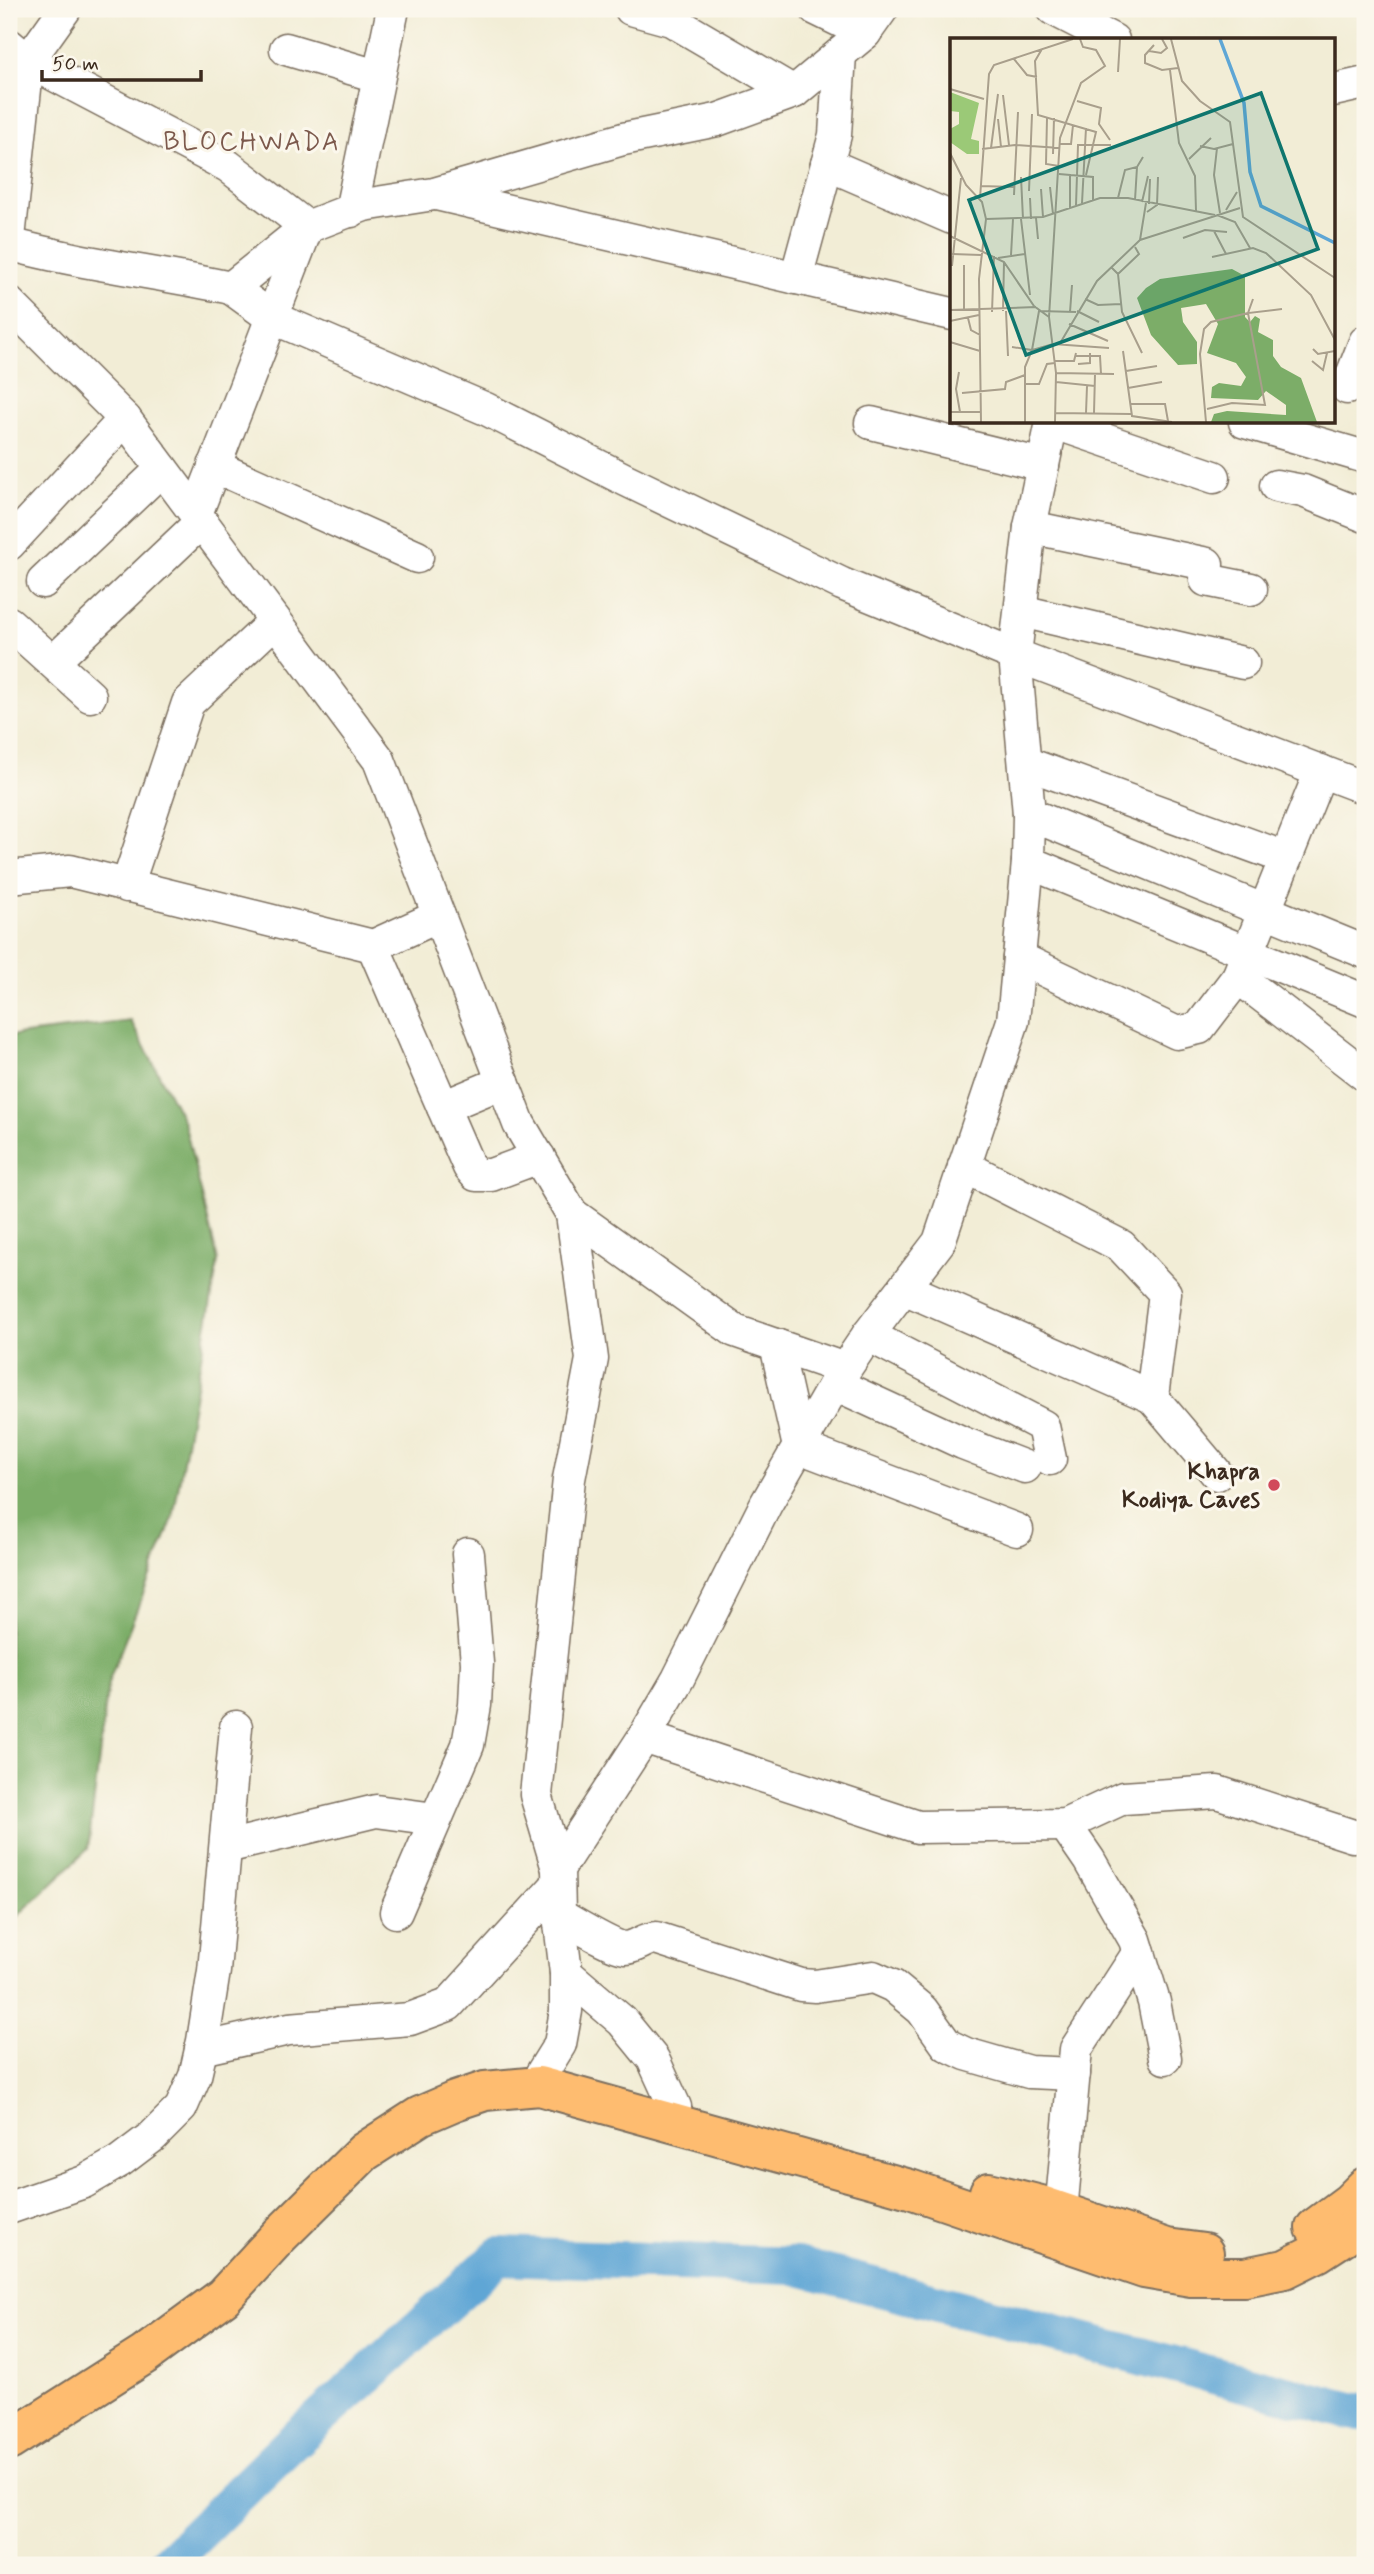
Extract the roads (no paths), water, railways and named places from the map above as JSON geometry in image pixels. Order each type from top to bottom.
[{"type":"main road","points":[[540,2079],[910,2189],[1144,2269],[1191,2277],[1245,2277],[1285,2269],[1317,2253],[1365,2222]]},
{"type":"main road","points":[[9,2441],[144,2356],[214,2292],[271,2231],[364,2152],[420,2116],[485,2091],[540,2079],[675,2107],[1061,2212],[1167,2248],[1198,2253],[1241,2253],[1314,2229],[1365,2187]]},
{"type":"main road","points":[[9,2416],[69,2377],[214,2292]]},
{"type":"street","points":[[9,239],[18,53],[65,9]]},
{"type":"street","points":[[351,211],[393,9]]},
{"type":"street","points":[[631,9],[671,20],[794,92]]},
{"type":"street","points":[[816,9],[873,21]]},
{"type":"street","points":[[1053,9],[1108,38]]},
{"type":"street","points":[[232,288],[307,227],[364,205],[435,194],[623,139],[717,120],[794,92],[840,54],[873,21]]},
{"type":"street","points":[[286,49],[377,76]]},
{"type":"street","points":[[18,53],[228,166],[307,227]]},
{"type":"street","points":[[796,278],[835,135],[840,54]]},
{"type":"street","points":[[827,164],[950,217]]},
{"type":"street","points":[[435,194],[950,314]]},
{"type":"street","points":[[53,662],[198,518],[214,466],[307,227]]},
{"type":"street","points":[[9,244],[64,259],[232,288],[271,317],[486,409],[842,584],[1015,655],[1365,788]]},
{"type":"street","points":[[9,303],[124,419],[379,760],[519,1124],[572,1214],[592,1359],[569,1479],[536,1796],[558,1876],[559,1915],[566,1973],[566,2011],[560,2044],[540,2079]]},
{"type":"street","points":[[1349,389],[1365,342]]},
{"type":"street","points":[[9,544],[124,419]]},
{"type":"street","points":[[871,423],[1043,465]]},
{"type":"street","points":[[201,2049],[289,2029],[410,2019],[448,2005],[558,1876],[678,1679],[766,1504],[840,1376],[939,1242],[1013,1021],[1028,862],[1029,814],[1015,655],[1030,527],[1052,424]]},
{"type":"street","points":[[1058,424],[1214,477]]},
{"type":"street","points":[[1252,424],[1365,457]]},
{"type":"street","points":[[214,466],[417,557]]},
{"type":"street","points":[[43,582],[162,470]]},
{"type":"street","points":[[1276,486],[1303,491],[1365,516]]},
{"type":"street","points":[[1030,527],[1207,564],[1206,580],[1251,589]]},
{"type":"street","points":[[1021,611],[1243,663]]},
{"type":"street","points":[[127,886],[188,703],[275,621]]},
{"type":"street","points":[[9,623],[90,696]]},
{"type":"street","points":[[1025,763],[1286,858]]},
{"type":"street","points":[[1019,958],[1177,1033],[1199,1028],[1243,965],[1321,771]]},
{"type":"street","points":[[1029,814],[1365,952]]},
{"type":"street","points":[[1028,862],[1243,965],[1365,1001]]},
{"type":"street","points":[[9,877],[70,871],[373,946],[439,916]]},
{"type":"street","points":[[373,946],[469,1167],[476,1175],[491,1175],[539,1157]]},
{"type":"street","points":[[1243,965],[1365,1075]]},
{"type":"street","points":[[443,1107],[503,1082]]},
{"type":"street","points":[[964,1166],[1121,1246],[1166,1293],[1152,1397]]},
{"type":"street","points":[[572,1214],[735,1331],[776,1345],[840,1376],[963,1443],[1038,1463],[1043,1426],[868,1335]]},
{"type":"street","points":[[904,1289],[1152,1397],[1217,1474]]},
{"type":"street","points":[[776,1345],[799,1447]]},
{"type":"street","points":[[799,1447],[1017,1530]]},
{"type":"street","points":[[396,1912],[468,1745],[475,1705],[477,1663],[468,1554]]},
{"type":"street","points":[[9,2208],[84,2182],[120,2161],[153,2136],[181,2108],[195,2076],[214,1971],[236,1727]]},
{"type":"street","points":[[644,1737],[918,1827],[1065,1825],[1123,1798],[1217,1791],[1353,1836],[1365,1836]]},
{"type":"street","points":[[226,1847],[376,1811],[435,1819]]},
{"type":"street","points":[[1065,1825],[1089,1860],[1135,1940],[1154,2002],[1165,2058]]},
{"type":"street","points":[[559,1915],[621,1947],[635,1946],[646,1939],[656,1938],[800,1985],[814,1986],[873,1977],[893,1986],[922,2010],[947,2045],[966,2054],[1029,2072],[1074,2074]]},
{"type":"street","points":[[1061,2212],[1074,2059],[1080,2040],[1139,1952]]},
{"type":"street","points":[[566,1973],[622,2021],[653,2059],[675,2107]]},
{"type":"waterway","points":[[166,2565],[287,2447],[499,2256],[796,2266],[1351,2411],[1365,2412]]},
{"type":"place","name":"Khapra Kodiya Caves","points":[[1274,1485]]},
{"type":"district","name":"BLOCHWADA","points":[[252,141]]}]
